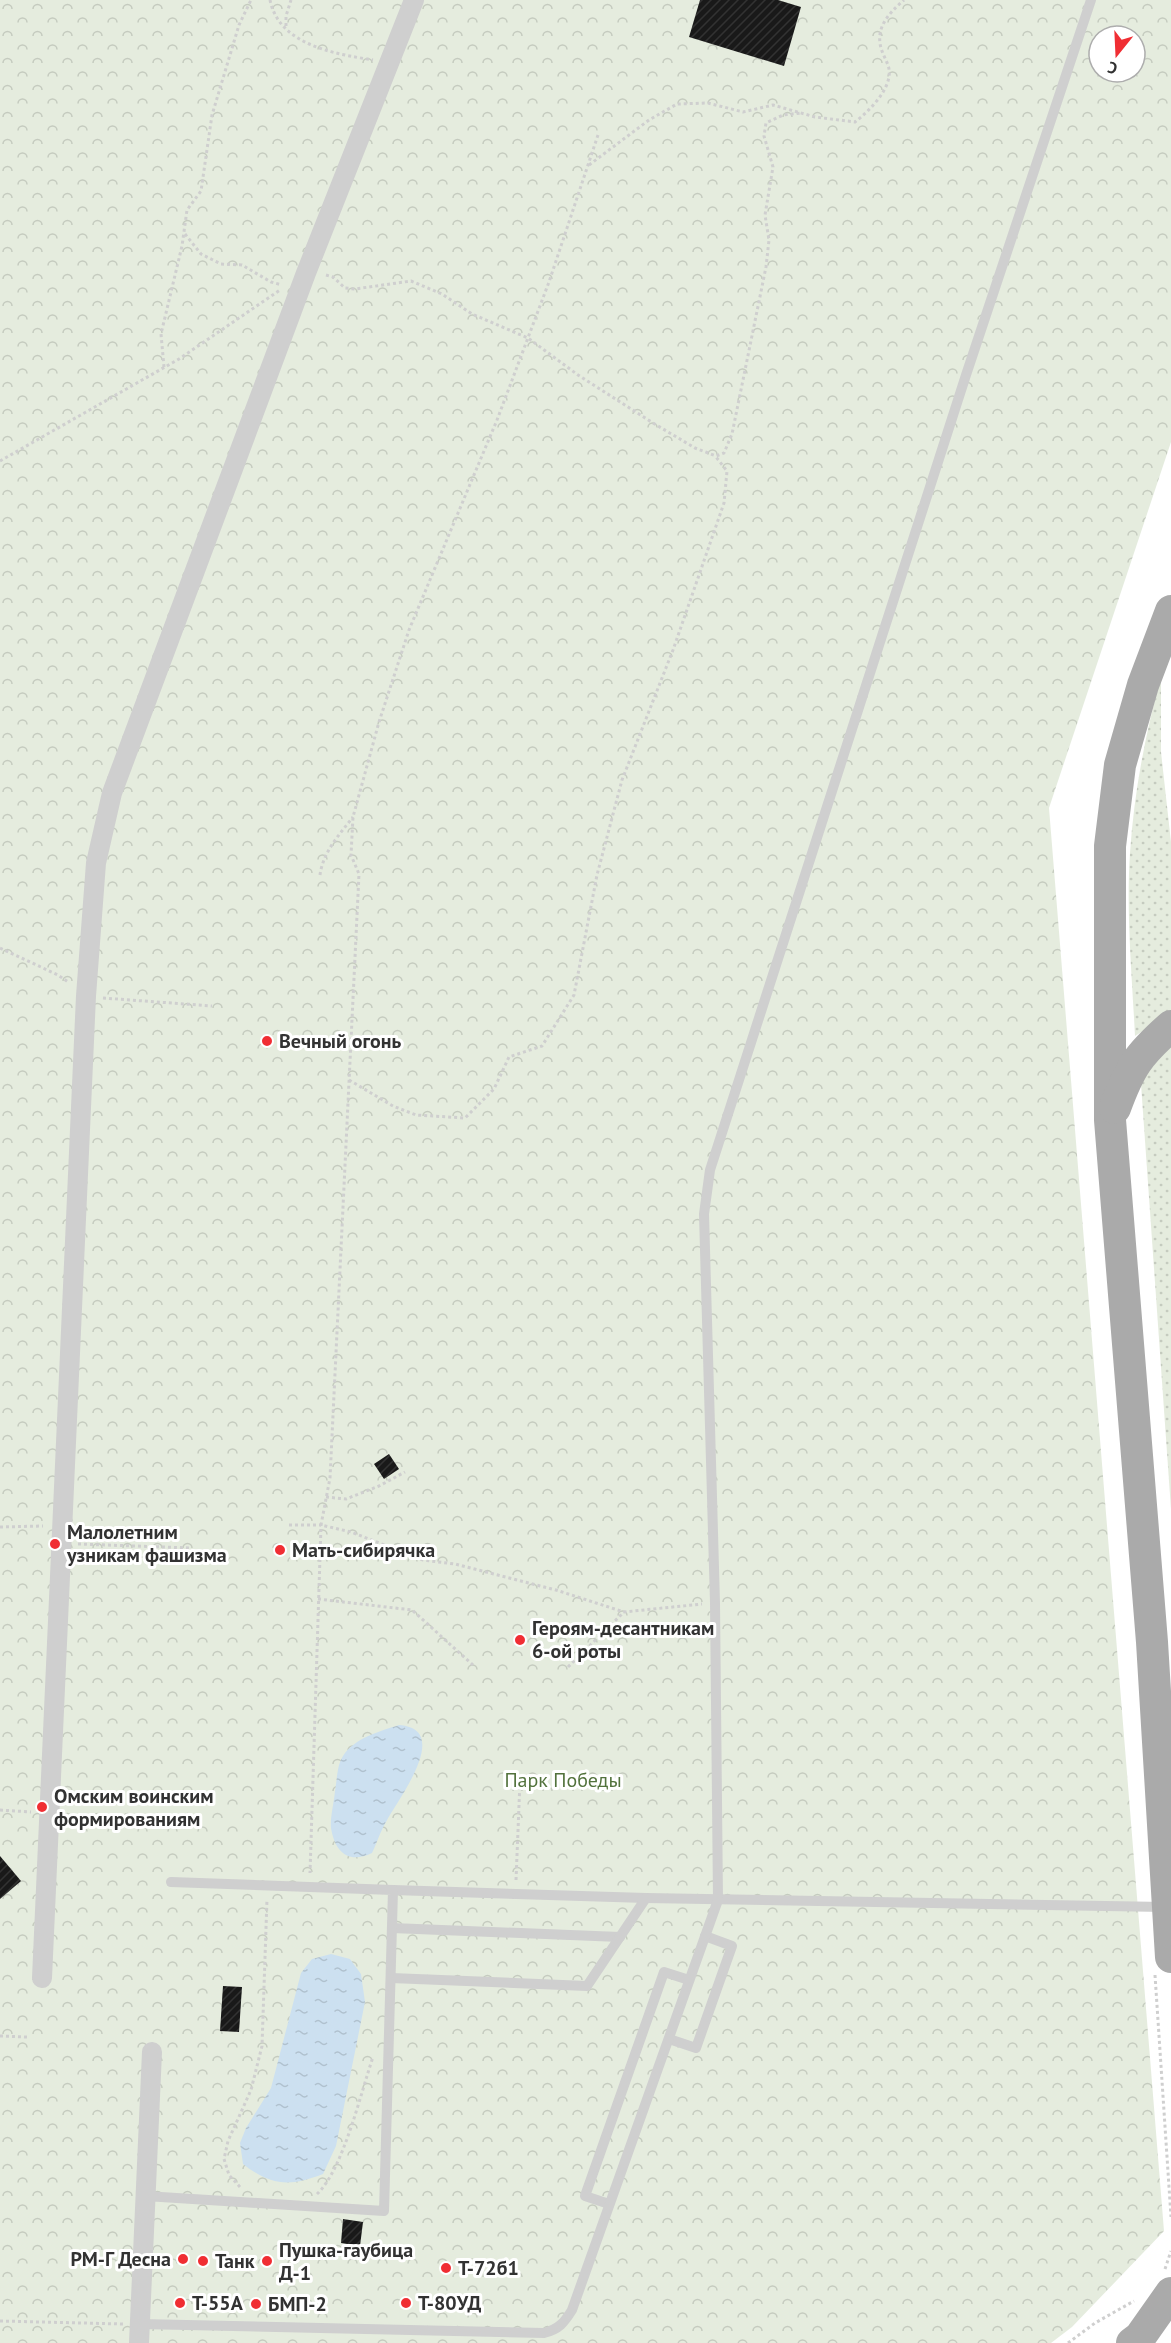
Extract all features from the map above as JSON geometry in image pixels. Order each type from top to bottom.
[{"type":"main road","points":[[1163,1962],[1168,1907],[1156,1629],[1110,1120],[1110,846],[1120,765],[1143,685],[1171,611]]},
{"type":"main road","points":[[1110,1120],[1126,1077],[1144,1050],[1171,1026]]},
{"type":"main road","points":[[1132,2343],[1140,2337],[1167,2284]]},
{"type":"street","points":[[42,1978],[47,1813],[86,996],[96,862],[102,830],[120,771],[306,273],[414,0]]},
{"type":"street","points":[[139,2334],[152,2052]]},
{"type":"lane","points":[[139,2334],[544,2333],[556,2330],[565,2322],[572,2310],[718,1900],[715,1603],[704,1214],[710,1170],[960,396],[1091,0]]},
{"type":"lane","points":[[171,1882],[516,1895],[1168,1907]]},
{"type":"lane","points":[[145,2196],[384,2211],[393,1890]]},
{"type":"lane","points":[[391,1978],[587,1986],[646,1898]]},
{"type":"lane","points":[[392,1928],[620,1937]]},
{"type":"lane","points":[[669,2039],[696,2048],[729,1956],[732,1946],[705,1936]]},
{"type":"lane","points":[[609,2204],[585,2196],[664,1972],[689,1980]]},
{"type":"path","points":[[164,367],[161,334],[187,210],[201,190],[212,115],[239,25],[250,0]]},
{"type":"path","points":[[270,0],[272,10],[286,28],[301,40],[324,51],[390,63]]},
{"type":"path","points":[[286,28],[286,16],[291,0]]},
{"type":"path","points":[[588,166],[649,120],[677,104],[708,103],[743,112],[773,105],[814,117],[855,122],[873,107],[887,80],[889,69],[881,48],[881,29],[886,17],[904,0]]},
{"type":"path","points":[[716,456],[724,453],[732,434],[766,267],[769,240],[765,215],[773,167],[764,136],[766,123],[783,115],[801,113]]},
{"type":"path","points":[[310,1887],[321,1525],[330,1478],[359,874],[351,855],[353,817],[379,722],[409,630],[497,420],[528,338],[598,135]]},
{"type":"path","points":[[0,461],[164,367],[286,286],[271,282],[242,265],[221,264],[201,254],[184,233]]},
{"type":"path","points":[[306,273],[315,271],[333,278],[345,288],[355,289],[411,281],[442,294],[472,314],[528,338],[578,375],[653,423],[694,448],[716,456],[727,471],[724,503],[673,650],[622,780],[597,875],[574,995],[543,1046],[509,1057],[494,1089],[465,1118],[416,1116],[393,1106],[349,1080]]},
{"type":"path","points":[[320,875],[329,849],[353,817]]},
{"type":"path","points":[[326,1497],[346,1499],[379,1486],[405,1472]]},
{"type":"path","points":[[289,1525],[321,1525],[351,1532],[423,1560],[456,1564],[556,1590],[624,1612],[715,1603]]},
{"type":"path","points":[[0,1527],[191,1548]]},
{"type":"path","points":[[318,1599],[412,1610],[472,1665]]},
{"type":"path","points":[[568,1667],[624,1612]]},
{"type":"path","points":[[516,1895],[519,1781]]},
{"type":"path","points":[[0,1810],[47,1813]]},
{"type":"path","points":[[263,2203],[235,2181],[224,2159],[228,2141],[251,2090],[262,2046],[267,1886]]},
{"type":"path","points":[[1163,1962],[1171,2217]]},
{"type":"path","points":[[0,2036],[27,2037]]},
{"type":"path","points":[[298,2205],[314,2196],[326,2185],[338,2163],[375,2051]]},
{"type":"path","points":[[1167,2284],[1171,2251]]},
{"type":"path","points":[[1068,2343],[1095,2323],[1136,2300]]},
{"type":"path","points":[[0,2321],[139,2334]]},
{"type":"green space","name":"Парк Победы","points":[[0,0],[1171,0],[1171,442],[1049,808],[1164,2231],[1072,2327],[1051,2343],[0,2343]]},
{"type":"green space","points":[[1161,677],[1161,752],[1171,842],[1171,1013],[1135,1036],[1129,921],[1130,853],[1141,764]]},
{"type":"green space","points":[[1171,1041],[1171,1509],[1141,1084],[1146,1070]]},
{"type":"water","points":[[399,1725],[414,1729],[421,1739],[422,1751],[417,1766],[372,1853],[350,1857],[344,1854],[336,1844],[331,1828],[341,1760],[354,1744]]},
{"type":"water","points":[[331,1954],[350,1959],[361,1974],[365,2002],[336,2146],[323,2174],[301,2181],[272,2180],[243,2164],[240,2143],[246,2128],[271,2088],[301,1973],[312,1959]]},
{"type":"building","points":[[700,0],[778,0],[801,7],[784,66],[689,37]]},
{"type":"building","points":[[389,1454],[399,1469],[384,1479],[374,1464]]},
{"type":"building","points":[[0,1856],[21,1881],[0,1899]]},
{"type":"building","points":[[223,1986],[242,1987],[239,2032],[220,2031]]},
{"type":"building","points":[[343,2219],[363,2222],[360,2246],[341,2243]]},
{"type":"place","name":"Вечный огонь","points":[[267,1041]]},
{"type":"place","name":"Малолетним узникам фашизма","points":[[55,1544]]},
{"type":"place","name":"Мать-сибирячка","points":[[280,1550]]},
{"type":"place","name":"Героям-десантникам 6-ой роты","points":[[520,1640]]},
{"type":"place","name":"Омским воинским формированиям","points":[[42,1807]]},
{"type":"place","name":"РМ-Г Десна","points":[[183,2259]]},
{"type":"place","name":"Танк","points":[[203,2261]]},
{"type":"place","name":"Пушка-гаубица Д-1","points":[[267,2261]]},
{"type":"place","name":"Т-72б1","points":[[446,2268]]},
{"type":"place","name":"Т-55А","points":[[180,2303]]},
{"type":"place","name":"Т-80УД","points":[[406,2303]]},
{"type":"place","name":"БМП-2","points":[[256,2304]]}]
